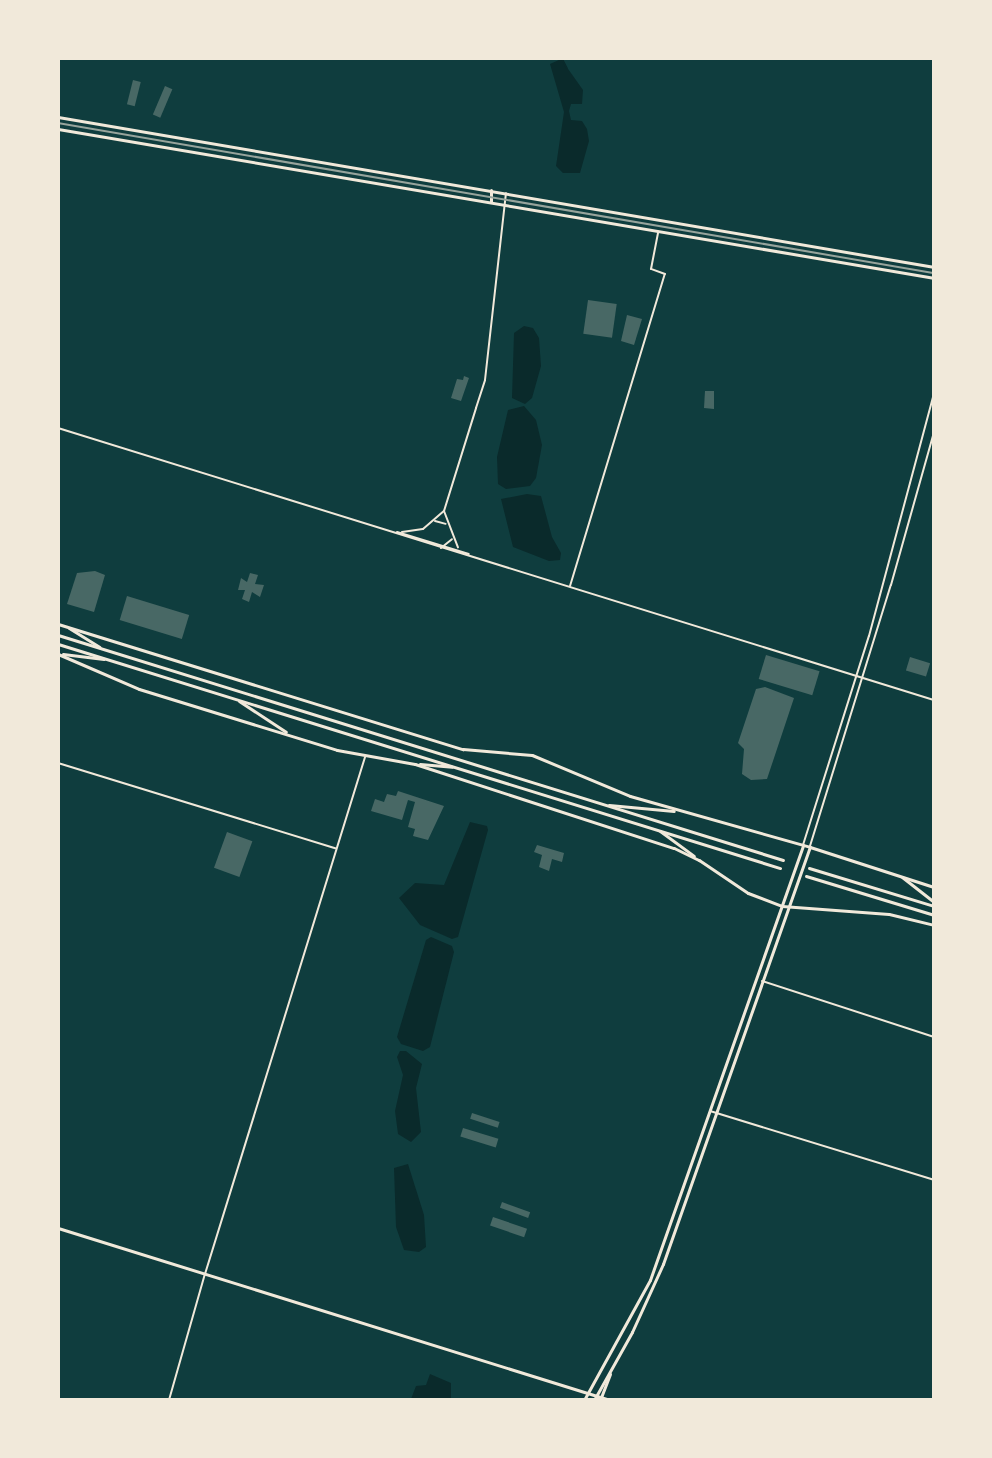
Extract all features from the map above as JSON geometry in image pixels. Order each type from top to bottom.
[{"type":"main road","points":[[58,117],[933,267]]},
{"type":"main road","points":[[58,129],[933,278]]},
{"type":"main road","points":[[173,148],[172,141],[177,137]]},
{"type":"main road","points":[[489,202],[494,199],[491,190]]},
{"type":"main road","points":[[60,624],[99,647]]},
{"type":"main road","points":[[60,624],[463,749],[532,755],[630,796],[810,847],[933,887]]},
{"type":"main road","points":[[58,635],[783,860]]},
{"type":"main road","points":[[58,644],[780,868]]},
{"type":"main road","points":[[58,653],[109,660]]},
{"type":"main road","points":[[58,653],[139,689],[365,757],[459,768]]},
{"type":"main road","points":[[237,699],[290,735]]},
{"type":"main road","points":[[415,764],[699,860]]},
{"type":"main road","points":[[608,804],[681,812]]},
{"type":"main road","points":[[658,830],[743,890],[782,906],[889,914],[933,925]]},
{"type":"main road","points":[[584,1400],[650,1280],[803,845]]},
{"type":"main road","points":[[594,1400],[663,1264],[810,847]]},
{"type":"main road","points":[[809,868],[933,904]]},
{"type":"main road","points":[[897,874],[933,904]]},
{"type":"main road","points":[[806,876],[933,915]]},
{"type":"main road","points":[[58,1228],[610,1400]]},
{"type":"main road","points":[[601,1398],[612,1367]]},
{"type":"street","points":[[394,532],[423,529],[444,511],[484,380],[506,193]]},
{"type":"street","points":[[570,586],[665,274],[651,269],[658,232]]},
{"type":"street","points":[[803,845],[856,676],[933,394]]},
{"type":"street","points":[[58,428],[933,700]]},
{"type":"street","points":[[810,847],[862,678],[933,432]]},
{"type":"street","points":[[444,511],[452,539],[459,549]]},
{"type":"street","points":[[435,521],[447,526]]},
{"type":"street","points":[[422,542],[420,537],[423,529]]},
{"type":"street","points":[[402,532],[459,549],[473,556]]},
{"type":"street","points":[[440,548],[447,546],[452,539]]},
{"type":"street","points":[[169,1400],[205,1274],[365,757]]},
{"type":"street","points":[[58,763],[335,848]]},
{"type":"street","points":[[762,981],[933,1037]]},
{"type":"street","points":[[752,990],[754,994],[759,992]]},
{"type":"street","points":[[746,1007],[751,1005],[753,1009]]},
{"type":"street","points":[[710,1111],[933,1180]]},
{"type":"water","points":[[561,59],[583,90],[582,104],[571,104],[569,111],[571,120],[582,121],[587,129],[589,141],[580,173],[563,173],[556,166],[564,112],[550,64]]},
{"type":"water","points":[[524,326],[533,328],[539,338],[541,366],[532,398],[525,404],[512,398],[514,333]]},
{"type":"water","points":[[524,406],[536,420],[542,445],[536,478],[530,486],[506,489],[498,484],[497,457],[508,410]]},
{"type":"water","points":[[527,494],[541,496],[552,537],[561,553],[560,560],[549,561],[513,547],[501,499]]},
{"type":"water","points":[[470,822],[487,826],[488,830],[458,937],[452,939],[420,925],[399,898],[415,883],[444,885]]},
{"type":"water","points":[[431,937],[452,946],[454,952],[430,1047],[423,1051],[401,1044],[397,1037],[426,940]]},
{"type":"water","points":[[400,1051],[406,1051],[422,1064],[416,1088],[421,1132],[411,1142],[398,1134],[395,1111],[403,1075],[397,1057]]},
{"type":"water","points":[[408,1164],[424,1215],[426,1247],[419,1252],[404,1250],[396,1227],[394,1168]]},
{"type":"water","points":[[430,1374],[451,1383],[451,1399],[411,1399],[416,1386],[426,1385]]},
{"type":"building","points":[[133,80],[141,82],[135,106],[127,104]]},
{"type":"building","points":[[165,86],[172,89],[160,118],[153,115]]},
{"type":"building","points":[[588,300],[617,304],[612,338],[583,334]]},
{"type":"building","points":[[627,315],[642,319],[634,345],[621,341]]},
{"type":"building","points":[[464,376],[469,378],[461,401],[451,398],[457,379],[463,380]]},
{"type":"building","points":[[705,391],[714,391],[714,409],[704,408]]},
{"type":"building","points":[[95,571],[105,575],[94,612],[67,604],[77,573]]},
{"type":"building","points":[[250,573],[258,575],[255,584],[264,585],[260,597],[252,592],[249,602],[242,599],[245,590],[238,590],[241,578],[247,582]]},
{"type":"building","points":[[127,596],[189,615],[182,639],[120,620]]},
{"type":"building","points":[[766,655],[820,671],[812,695],[759,679]]},
{"type":"building","points":[[910,657],[930,663],[926,677],[906,670]]},
{"type":"building","points":[[765,687],[794,698],[767,779],[751,780],[742,774],[744,749],[738,743],[756,689]]},
{"type":"building","points":[[398,791],[444,806],[428,840],[413,836],[415,829],[408,827],[415,802],[408,800],[402,820],[371,811],[375,799],[384,802],[387,794],[396,796]]},
{"type":"building","points":[[227,832],[252,841],[239,877],[214,868]]},
{"type":"building","points":[[537,845],[564,853],[562,862],[552,859],[549,871],[539,867],[542,855],[534,852]]},
{"type":"building","points":[[472,1113],[500,1122],[498,1128],[470,1119]]},
{"type":"building","points":[[463,1128],[498,1139],[496,1147],[460,1137]]},
{"type":"building","points":[[502,1202],[530,1212],[528,1218],[500,1208]]},
{"type":"building","points":[[493,1217],[527,1229],[524,1237],[490,1226]]},
{"type":"waterway","points":[[562,58],[567,68]]},
{"type":"tram line","points":[[58,123],[934,273]]}]
